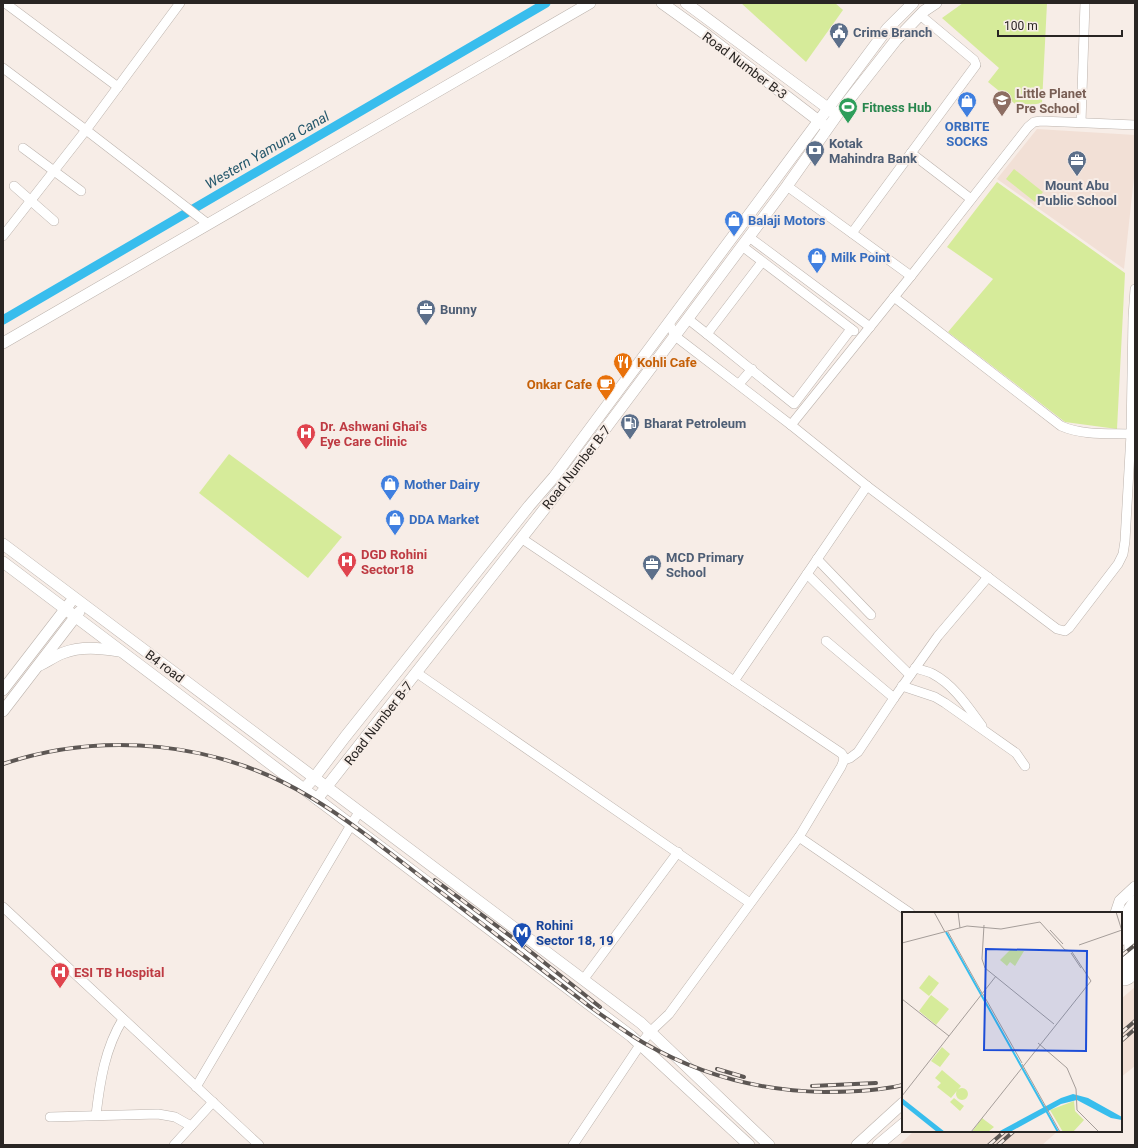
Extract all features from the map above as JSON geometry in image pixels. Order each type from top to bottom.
[{"type":"main road","points":[[1122,934],[1125,917],[1135,902]]},
{"type":"main road","points":[[1130,972],[1132,956],[1132,931],[1135,920]]},
{"type":"main road","points":[[1122,960],[1123,965],[1130,972]]},
{"type":"street","points":[[5,3],[118,87]]},
{"type":"street","points":[[3,236],[86,130],[180,3]]},
{"type":"street","points":[[3,343],[205,221],[590,3]]},
{"type":"street","name":"Road Number B-3","points":[[662,3],[708,36],[828,128]]},
{"type":"street","points":[[686,3],[837,115]]},
{"type":"street","name":"Road Number B-7","points":[[304,790],[529,506],[554,477],[887,29],[913,3]]},
{"type":"street","name":"Road Number B-7","points":[[318,799],[564,484],[746,242],[837,115],[896,40],[920,15],[936,3]]},
{"type":"street","points":[[1081,122],[1085,3]]},
{"type":"street","points":[[852,233],[976,65],[974,60],[920,15]]},
{"type":"street","points":[[3,68],[205,221]]},
{"type":"street","points":[[791,424],[1034,122],[1047,120],[1135,125]]},
{"type":"street","points":[[23,148],[81,190]]},
{"type":"street","points":[[911,153],[971,199]]},
{"type":"street","points":[[14,186],[54,221]]},
{"type":"street","points":[[787,186],[910,276]]},
{"type":"street","points":[[746,242],[762,262],[862,337]]},
{"type":"street","points":[[746,242],[870,327]]},
{"type":"street","points":[[707,334],[762,262]]},
{"type":"street","points":[[669,323],[675,336],[791,424],[867,486],[1057,629],[1065,631],[1069,628],[1118,564],[1123,554],[1133,434],[1135,289]]},
{"type":"street","points":[[894,297],[1061,426],[1084,433],[1133,434]]},
{"type":"street","points":[[688,319],[794,404],[851,329]]},
{"type":"street","points":[[738,384],[752,369]]},
{"type":"street","points":[[554,477],[564,484]]},
{"type":"street","points":[[734,681],[867,486]]},
{"type":"street","points":[[521,538],[841,753],[844,760],[799,837],[669,1014],[650,1032],[640,1045],[573,1145]]},
{"type":"street","name":"B4 road","points":[[3,544],[641,1023],[769,1145]]},
{"type":"street","points":[[817,559],[872,615]]},
{"type":"street","name":"B4 road","points":[[3,562],[631,1036],[749,1145]]},
{"type":"street","points":[[807,574],[913,672],[932,673],[958,695],[989,735]]},
{"type":"street","points":[[844,760],[850,758],[858,752],[902,686],[938,636],[988,577]]},
{"type":"street","points":[[3,690],[74,598]]},
{"type":"street","points":[[3,711],[84,606]]},
{"type":"street","points":[[826,641],[894,698]]},
{"type":"street","points":[[36,667],[63,653],[78,648],[102,648],[122,652]]},
{"type":"street","points":[[417,673],[750,903]]},
{"type":"street","points":[[902,686],[934,697],[945,703],[1016,753],[1025,766]]},
{"type":"street","points":[[205,715],[214,703]]},
{"type":"street","points":[[196,1087],[359,812]]},
{"type":"street","points":[[799,837],[909,912]]},
{"type":"street","points":[[583,980],[678,852]]},
{"type":"street","points":[[1116,912],[1120,902],[1135,886]]},
{"type":"street","points":[[3,907],[259,1145]]},
{"type":"street","points":[[96,1115],[99,1092],[108,1050],[113,1036],[123,1019]]},
{"type":"street","points":[[174,1145],[212,1102]]},
{"type":"street","points":[[857,1145],[902,1104]]},
{"type":"street","points":[[50,1117],[146,1114],[168,1115],[175,1117],[191,1126]]},
{"type":"street","points":[[878,1145],[902,1125]]},
{"type":"shaded area","points":[[1037,129],[1135,135],[1135,168],[1124,269],[997,179]]},
{"type":"shaded area","points":[[1135,987],[1135,1066],[1122,1076],[1122,998]]},
{"type":"shaded area","points":[[913,1132],[1057,1132],[1042,1145],[899,1145]]},
{"type":"green space","points":[[741,3],[835,3],[843,10],[806,62]]},
{"type":"green space","points":[[963,3],[1047,3],[1042,103],[1019,107],[988,82],[999,68],[942,18]]},
{"type":"green space","points":[[1014,169],[1043,192],[1035,202],[1006,179]]},
{"type":"green space","points":[[997,182],[1125,273],[1117,429],[1065,422],[948,332],[993,279],[947,247]]},
{"type":"green space","points":[[229,454],[342,537],[308,578],[199,493]]},
{"type":"waterway","name":"Western Yamuna Canal","points":[[3,320],[546,3]]},
{"type":"railway","points":[[3,764],[41,753],[81,747],[121,745],[160,747],[200,753],[238,764],[275,778],[310,797],[356,827],[609,1021],[665,1054],[687,1064],[731,1079],[777,1088],[800,1091],[844,1092],[874,1090],[902,1085]]},
{"type":"railway","points":[[435,880],[521,944],[600,1007]]},
{"type":"railway","points":[[1122,955],[1135,945]]},
{"type":"railway","points":[[1122,1032],[1135,1021]]},
{"type":"railway","points":[[1122,1040],[1135,1029]]},
{"type":"railway","points":[[717,1069],[744,1077]]},
{"type":"railway","points":[[812,1086],[876,1083]]},
{"type":"railway","points":[[989,1145],[1004,1132]]},
{"type":"railway","points":[[998,1145],[1013,1132]]},
{"type":"place","name":"Crime Branch","points":[[839,49]]},
{"type":"place","name":"Little Planet Pre School","points":[[1002,117]]},
{"type":"place","name":"ORBITE SOCKS","points":[[967,118]]},
{"type":"place","name":"Fitness Hub","points":[[848,124]]},
{"type":"place","name":"Kotak Mahindra Bank","points":[[815,167]]},
{"type":"place","name":"Mount Abu Public School","points":[[1077,177]]},
{"type":"place","name":"Balaji Motors","points":[[734,237]]},
{"type":"place","name":"Milk Point","points":[[817,274]]},
{"type":"place","name":"Bunny","points":[[426,326]]},
{"type":"place","name":"Kohli Cafe","points":[[623,379]]},
{"type":"place","name":"Onkar Cafe","points":[[606,401]]},
{"type":"place","name":"Bharat Petroleum","points":[[630,440]]},
{"type":"place","name":"Dr. Ashwani Ghai's Eye Care Clinic","points":[[306,450]]},
{"type":"place","name":"Mother Dairy","points":[[390,501]]},
{"type":"place","name":"DDA Market","points":[[395,536]]},
{"type":"place","name":"DGD Rohini Sector18","points":[[347,578]]},
{"type":"place","name":"MCD Primary School","points":[[652,581]]},
{"type":"place","name":"Rohini Sector 18, 19","points":[[522,949]]},
{"type":"place","name":"ESI TB Hospital","points":[[60,989]]}]
